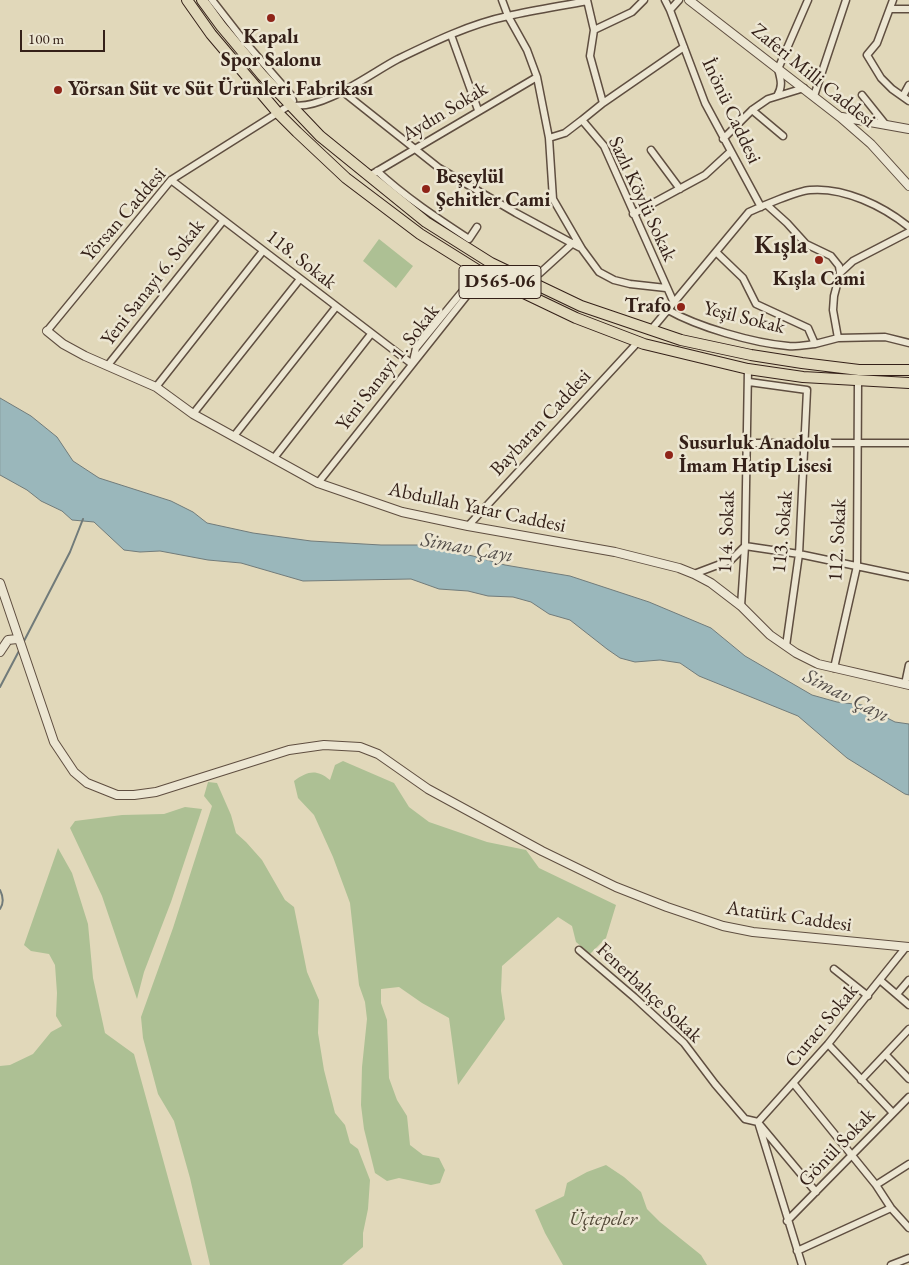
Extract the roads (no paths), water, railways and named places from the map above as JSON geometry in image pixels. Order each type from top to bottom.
[{"type":"highway","name":"D565-06","points":[[187,0],[211,34],[285,121],[346,178],[420,234],[481,272],[576,318],[638,342],[748,369],[803,377],[909,383]]},
{"type":"highway","name":"D565-06","points":[[202,0],[233,40],[291,100],[320,136],[343,155],[373,174],[426,222],[492,263],[581,306],[682,340],[751,355],[802,363],[859,370],[909,370]]},
{"type":"highway","points":[[285,121],[283,113],[286,110],[294,114],[326,146],[343,155]]},
{"type":"street","points":[[212,0],[291,100],[306,106],[315,104],[342,91],[398,59],[450,35],[508,16],[561,3],[587,1],[594,30],[590,56],[603,104]]},
{"type":"street","points":[[502,0],[508,16],[527,50],[537,76],[549,138],[553,199],[582,249],[599,272],[614,280],[630,284],[666,288]]},
{"type":"street","points":[[594,30],[632,12],[644,0]]},
{"type":"street","name":"İnönü Caddesi","points":[[665,0],[705,103],[730,152],[764,206]]},
{"type":"street","points":[[670,10],[678,0]]},
{"type":"street","name":"Zaferi Milli Caddesi","points":[[689,0],[840,117],[871,144],[909,186]]},
{"type":"street","points":[[777,96],[781,89],[778,69],[808,0]]},
{"type":"street","points":[[814,96],[846,0]]},
{"type":"street","points":[[893,0],[891,10],[877,43],[867,55],[881,78],[892,89],[909,101]]},
{"type":"street","points":[[891,10],[909,9]]},
{"type":"street","points":[[450,35],[478,110]]},
{"type":"street","points":[[549,138],[565,134],[603,104],[684,47]]},
{"type":"street","name":"Aydın Sokak","points":[[373,174],[537,76]]},
{"type":"street","points":[[903,96],[909,85]]},
{"type":"street","points":[[723,139],[752,110],[768,99],[804,88]]},
{"type":"street","points":[[342,91],[439,168],[516,214],[582,249]]},
{"type":"street","points":[[862,95],[886,125]]},
{"type":"street","name":"Yörsan Caddesi","points":[[48,331],[171,180],[278,113],[291,100]]},
{"type":"street","points":[[752,110],[782,136]]},
{"type":"street","points":[[840,117],[909,129]]},
{"type":"street","name":"Sazlı Köylü Sokak","points":[[582,120],[604,146],[674,303]]},
{"type":"street","points":[[651,150],[680,189]]},
{"type":"street","points":[[633,214],[705,175],[730,152]]},
{"type":"street","points":[[373,174],[390,183],[442,222],[469,239],[477,228]]},
{"type":"street","name":"118. Sokak","points":[[171,180],[336,308],[412,364]]},
{"type":"street","points":[[651,330],[749,212],[764,206],[809,190],[826,190],[861,199],[892,214],[909,227]]},
{"type":"street","points":[[764,206],[787,222],[806,244],[831,256],[839,266],[840,273],[834,296],[833,310],[838,338]]},
{"type":"street","name":"Yeni Sanayi 6. Sokak","points":[[108,365],[223,221]]},
{"type":"street","points":[[562,237],[570,228]]},
{"type":"street","points":[[840,273],[853,261],[909,232]]},
{"type":"street","points":[[540,273],[573,243]]},
{"type":"street","points":[[156,387],[263,251]]},
{"type":"street","points":[[716,252],[743,278],[756,304],[808,328],[815,344]]},
{"type":"street","name":"Yeni Sanayi 1. Sokak","points":[[318,483],[412,364],[416,348],[481,272]]},
{"type":"street","points":[[193,414],[300,279]]},
{"type":"street","points":[[234,436],[336,308]]},
{"type":"street","name":"Yeşil Sokak","points":[[668,310],[682,318],[748,339],[789,346],[815,344],[838,338],[885,337],[909,343]]},
{"type":"street","name":"Abdullah Yatar Caddesi","points":[[48,331],[63,344],[156,387],[193,414],[318,483],[402,512],[468,526],[616,552],[679,568],[711,583],[740,606],[770,635],[796,653],[818,664],[907,684]]},
{"type":"street","points":[[274,458],[371,334]]},
{"type":"street","name":"Baybaran Caddesi","points":[[468,526],[638,342]]},
{"type":"street","name":"114. Sokak","points":[[740,606],[745,546],[748,369]]},
{"type":"street","name":"112. Sokak","points":[[834,668],[857,566],[858,381]]},
{"type":"street","name":"113. Sokak","points":[[749,382],[807,390],[799,554],[786,646]]},
{"type":"street","points":[[746,443],[909,443]]},
{"type":"street","points":[[694,574],[731,560],[745,546],[799,554],[909,577]]},
{"type":"street","name":"Atatürk Caddesi","points":[[0,583],[26,665],[54,742],[74,772],[87,783],[109,792],[117,795],[156,792],[289,750],[324,745],[360,747],[378,754],[428,789],[542,851],[616,886],[667,907],[723,926],[753,932],[908,947]]},
{"type":"street","points":[[0,652],[8,640],[18,639]]},
{"type":"street","points":[[907,684],[909,665]]},
{"type":"street","name":"Curacı Sokak","points":[[758,1122],[794,1084],[908,947]]},
{"type":"street","name":"Fenerbahçe Sokak","points":[[578,950],[684,1042],[745,1119],[758,1122],[816,1192]]},
{"type":"street","points":[[834,969],[868,996]]},
{"type":"street","points":[[896,994],[909,980]]},
{"type":"street","points":[[881,981],[909,1005]]},
{"type":"street","points":[[861,1080],[909,1029]]},
{"type":"street","points":[[828,1044],[893,1113]]},
{"type":"street","points":[[886,1055],[909,1079]]},
{"type":"street","points":[[794,1084],[852,1154],[891,1208],[909,1228]]},
{"type":"street","name":"Gönül Sokak","points":[[787,1221],[909,1097]]},
{"type":"street","points":[[758,1122],[802,1265]]},
{"type":"street","points":[[876,1185],[909,1164]]},
{"type":"street","points":[[797,1251],[891,1208]]},
{"type":"street","points":[[891,1265],[909,1258]]},
{"type":"water","points":[[0,398],[31,416],[57,437],[73,461],[99,478],[171,501],[193,512],[207,523],[253,533],[311,541],[418,545],[473,556],[505,565],[570,576],[649,602],[711,628],[745,656],[812,695],[837,702],[862,705],[895,722],[909,724],[909,795],[847,758],[798,716],[699,676],[680,663],[660,660],[635,662],[620,658],[570,620],[549,614],[531,602],[513,597],[488,596],[468,591],[439,589],[411,579],[303,581],[241,563],[208,560],[160,551],[140,552],[124,550],[94,522],[72,520],[62,511],[41,501],[27,490],[0,475]]},
{"type":"waterway","points":[[23,643],[70,552],[83,519]]},
{"type":"waterway","points":[[0,687],[20,649]]},
{"type":"waterway","points":[[0,890],[3,899],[0,909]]},
{"type":"place","name":"Kapalı Spor Salonu","points":[[271,18]]},
{"type":"place","name":"Yörsan Süt ve Süt Ürünleri Fabrikası","points":[[58,90]]},
{"type":"place","name":"Beşeylül Şehitler Cami","points":[[426,189]]},
{"type":"place","name":"Kışla Cami","points":[[819,260]]},
{"type":"place","name":"Trafo","points":[[681,307]]},
{"type":"place","name":"Susurluk Anadolu İmam Hatip Lisesi","points":[[669,455]]},
{"type":"district","name":"Kışla","points":[[781,246]]},
{"type":"water label","name":"Simav Çayı","points":[[467,548]]},
{"type":"water label","name":"Simav Çayı","points":[[846,696]]},
{"type":"park label","name":"Üçtepeler","points":[[603,1220]]}]
